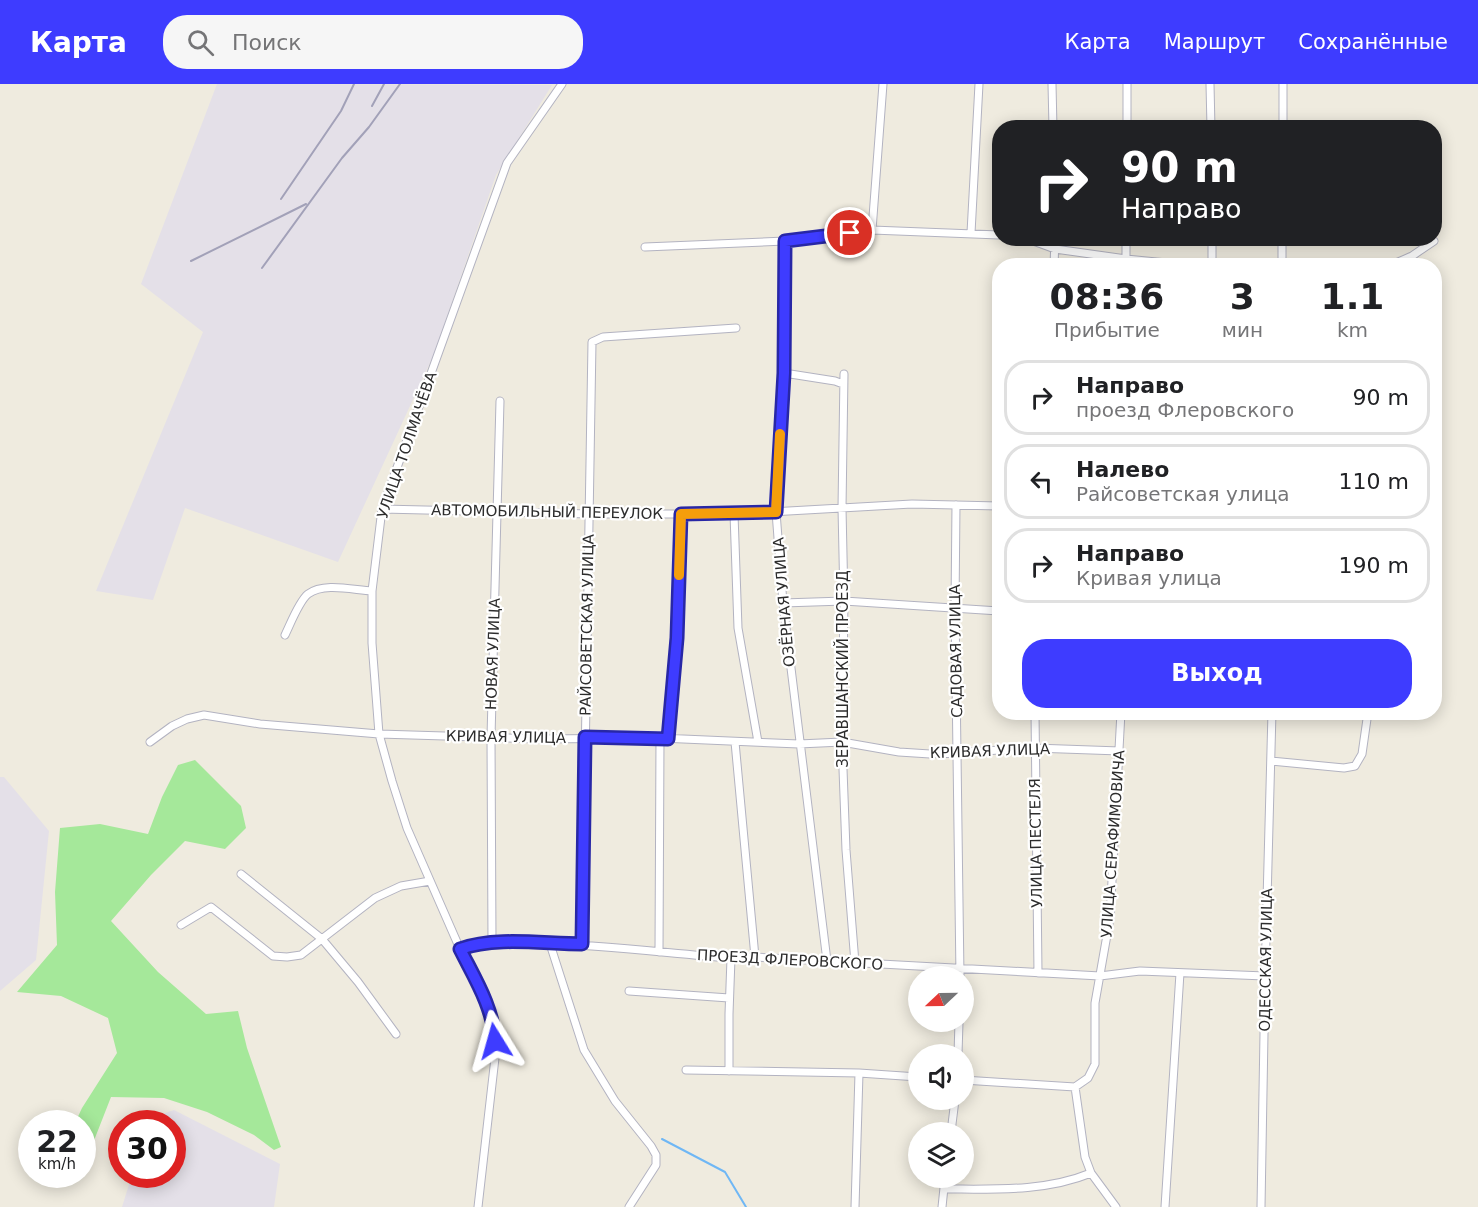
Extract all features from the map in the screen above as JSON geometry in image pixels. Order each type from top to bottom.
[{"type":"street","name":"УЛИЦА ТОЛМАЧЁВА","points":[[478,1207],[478,1189],[495,1058],[494,1025],[490,1008],[460,949],[407,828],[380,734],[372,643],[372,591],[382,509],[507,163],[562,84]]},
{"type":"street","points":[[872,230],[883,84]]},
{"type":"street","points":[[971,233],[979,84]]},
{"type":"street","points":[[1052,84],[1053,120]]},
{"type":"street","points":[[1127,84],[1127,120]]},
{"type":"street","points":[[1210,84],[1211,120]]},
{"type":"street","points":[[1283,84],[1283,120]]},
{"type":"street","points":[[645,247],[785,241],[872,230],[992,234]]},
{"type":"street","name":"ОЗЁРНАЯ УЛИЦА","points":[[785,241],[784,373],[776,512],[783,603],[799,744],[827,961]]},
{"type":"street","points":[[1047,246],[1104,258]]},
{"type":"street","points":[[1407,258],[1427,246]]},
{"type":"street","points":[[1054,258],[1055,249]]},
{"type":"street","name":"РАЙСОВЕТСКАЯ УЛИЦА","points":[[582,944],[592,342],[603,337],[736,328]]},
{"type":"street","points":[[784,373],[843,384]]},
{"type":"street","name":"ЗЕРАВШАНСКИЙ ПРОЕЗД","points":[[843,374],[842,742],[846,850],[855,963]]},
{"type":"street","name":"НОВАЯ УЛИЦА","points":[[492,942],[491,737],[500,401]]},
{"type":"street","name":"АВТОМОБИЛЬНЫЙ ПЕРЕУЛОК","points":[[382,509],[590,514],[734,514],[912,504],[992,506]]},
{"type":"street","name":"САДОВАЯ УЛИЦА","points":[[956,505],[955,607],[960,966]]},
{"type":"street","points":[[659,952],[664,739],[677,638],[681,514]]},
{"type":"street","points":[[734,514],[738,628],[758,742]]},
{"type":"street","points":[[285,635],[306,595],[315,590],[326,588],[372,591]]},
{"type":"street","points":[[783,603],[844,600],[992,610]]},
{"type":"street","name":"КРИВАЯ УЛИЦА","points":[[150,742],[172,726],[204,715],[260,724],[380,734],[538,739],[585,737],[799,744],[842,742],[899,752],[930,754],[1034,748],[1120,751]]},
{"type":"street","name":"УЛИЦА ПЕСТЕЛЯ","points":[[1035,720],[1038,973]]},
{"type":"street","name":"УЛИЦА СЕРАФИМОВИЧА","points":[[1075,1087],[1088,1078],[1095,1064],[1095,1003],[1110,918],[1121,720]]},
{"type":"street","name":"ОДЕССКАЯ УЛИЦА","points":[[1261,1207],[1272,720]]},
{"type":"street","points":[[1271,761],[1344,768],[1355,766],[1362,754],[1367,720]]},
{"type":"street","points":[[735,742],[755,957]]},
{"type":"street","points":[[241,874],[322,939],[358,982],[396,1034]]},
{"type":"street","points":[[181,925],[211,907],[273,956],[301,955],[387,891],[430,881]]},
{"type":"street","name":"ПРОЕЗД ФЛЕРОВСКОГО","points":[[460,949],[492,942],[582,944],[732,958],[755,957],[918,966]]},
{"type":"street","points":[[550,944],[584,1050],[615,1101],[656,1155],[656,1165],[629,1207]]},
{"type":"street","points":[[729,1071],[729,998],[732,958]]},
{"type":"street","name":"ПРОЕЗД ФЛЕРОВСКОГО","points":[[974,969],[1100,976],[1140,971],[1265,976]]},
{"type":"street","points":[[1165,1207],[1180,973]]},
{"type":"street","points":[[629,991],[729,998]]},
{"type":"street","points":[[686,1070],[859,1073],[908,1076]]},
{"type":"street","points":[[855,1207],[859,1073]]},
{"type":"street","points":[[974,1081],[1075,1087],[1085,1157],[1092,1173],[1116,1207]]},
{"type":"street","points":[[942,1207],[944,1189],[1004,1189],[1057,1184],[1092,1173]]},
{"type":"shaded area","points":[[217,84],[552,85],[496,175],[434,354],[338,562],[185,508],[153,600],[96,591],[203,332],[141,284]]},
{"type":"shaded area","points":[[0,777],[4,777],[49,831],[36,960],[0,991]]},
{"type":"shaded area","points":[[186,1116],[280,1164],[274,1207],[122,1207],[128,1188],[186,1188]]},
{"type":"green space","points":[[195,760],[241,806],[246,828],[225,849],[185,841],[151,875],[111,921],[158,972],[206,1014],[238,1011],[247,1048],[281,1147],[274,1150],[254,1135],[207,1112],[164,1098],[111,1097],[96,1135],[96,1110],[81,1110],[117,1053],[108,1018],[61,996],[17,992],[57,945],[55,892],[60,828],[100,824],[148,834],[162,797],[178,765]]},
{"type":"waterway","points":[[662,1139],[725,1172],[746,1207]]},
{"type":"railway","points":[[281,199],[341,111],[354,84]]},
{"type":"railway","points":[[372,106],[384,84]]},
{"type":"railway","points":[[262,268],[342,158],[369,127],[400,84]]},
{"type":"railway","points":[[191,261],[306,204]]},
{"type":"slow traffic","points":[[679,575],[681,514],[776,512],[780,434]]},
{"type":"route","points":[[495,1041],[490,1008],[460,949],[492,942],[582,944],[585,737],[668,739],[677,638],[681,514],[776,512],[784,373],[785,241],[850,233]]}]
